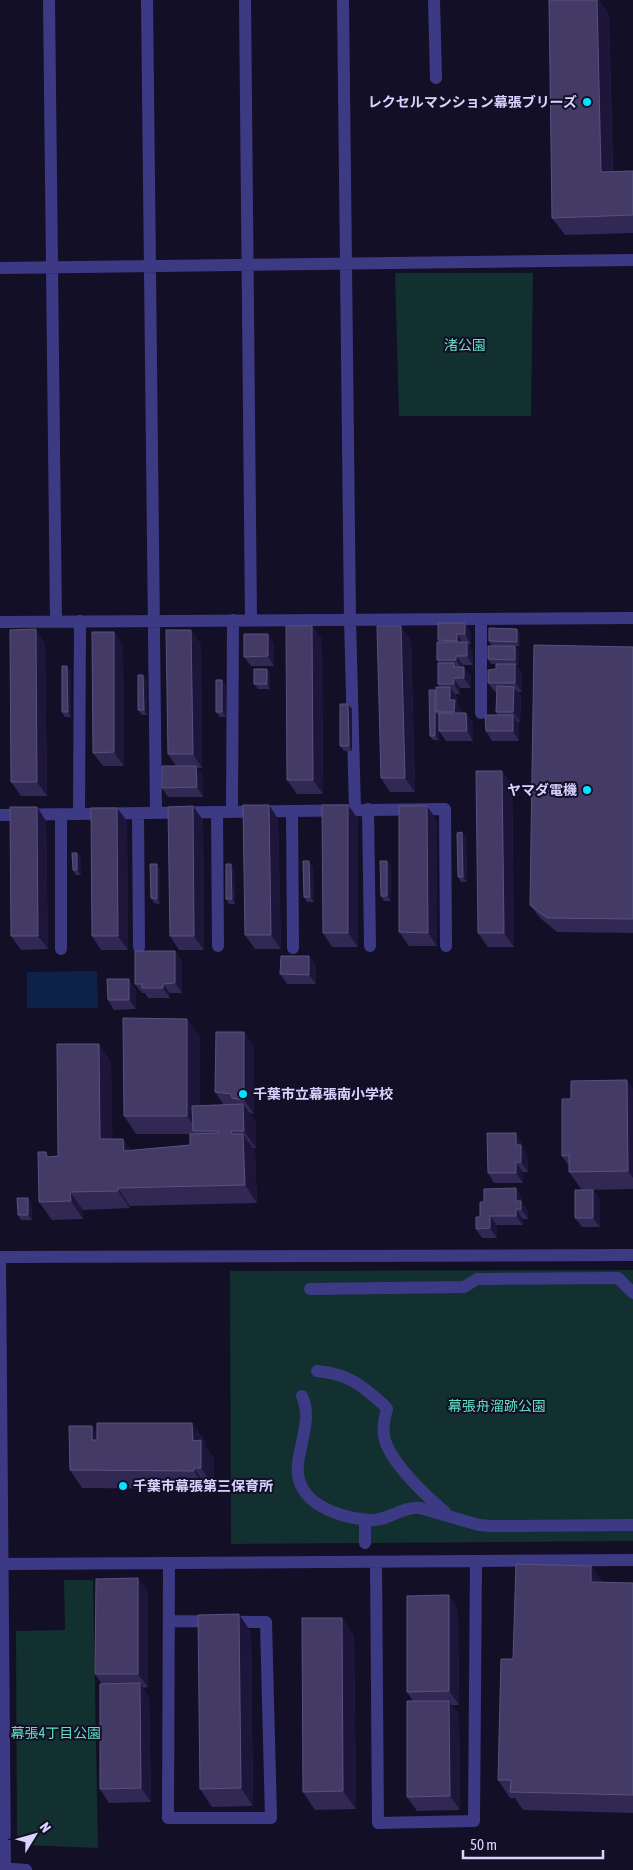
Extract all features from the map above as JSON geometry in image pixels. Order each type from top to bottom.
[{"type":"street","points":[[49,0],[56,622]]},
{"type":"street","points":[[147,0],[156,813]]},
{"type":"street","points":[[245,0],[251,620]]},
{"type":"street","points":[[344,0],[350,619],[355,810]]},
{"type":"street","points":[[434,0],[436,78]]},
{"type":"street","points":[[0,268],[633,260]]},
{"type":"street","points":[[0,622],[633,618]]},
{"type":"street","points":[[481,619],[481,713]]},
{"type":"street","points":[[232,812],[233,620]]},
{"type":"street","points":[[79,814],[80,622]]},
{"type":"street","points":[[0,815],[445,808],[446,946]]},
{"type":"street","points":[[368,810],[370,946]]},
{"type":"street","points":[[292,811],[293,948]]},
{"type":"street","points":[[217,812],[218,946]]},
{"type":"street","points":[[138,813],[139,947]]},
{"type":"street","points":[[61,814],[61,949]]},
{"type":"street","points":[[0,1257],[633,1255]]},
{"type":"street","points":[[0,1261],[3,1564],[3,1869],[26,1870]]},
{"type":"street","points":[[310,1288],[464,1287],[477,1279],[618,1278],[633,1293]]},
{"type":"street","points":[[317,1371],[334,1372],[352,1379],[384,1405],[387,1409],[384,1430],[385,1440],[397,1461],[450,1516]]},
{"type":"street","points":[[302,1396],[306,1414],[298,1464],[300,1484],[306,1494],[319,1506],[336,1514],[365,1520],[376,1520],[411,1507],[418,1500],[421,1488]]},
{"type":"street","points":[[411,1507],[492,1526],[633,1525]]},
{"type":"street","points":[[365,1520],[365,1543]]},
{"type":"street","points":[[3,1564],[633,1560]]},
{"type":"street","points":[[376,1562],[378,1823],[474,1820],[476,1561]]},
{"type":"street","points":[[169,1563],[168,1818],[271,1818],[266,1622],[169,1621]]},
{"type":"green space","name":"渚公園","points":[[395,273],[533,273],[531,416],[399,416]]},
{"type":"green space","name":"幕張舟溜跡公園","points":[[633,1270],[633,1541],[231,1544],[230,1271]]},
{"type":"green space","name":"幕張4丁目公園","points":[[64,1580],[93,1580],[98,1848],[26,1845],[17,1835],[16,1631],[65,1630]]},
{"type":"water","points":[[97,971],[98,1008],[27,1008],[27,972]]},
{"type":"building","name":"レクセルマンション幕張ブリーズ","points":[[549,0],[597,0],[601,172],[633,171],[633,215],[552,218]]},
{"type":"building","points":[[438,623],[465,623],[465,634],[457,634],[457,641],[438,640]]},
{"type":"building","points":[[286,626],[312,626],[313,780],[287,780]]},
{"type":"building","points":[[377,626],[401,626],[405,778],[381,778]]},
{"type":"building","points":[[489,628],[517,629],[517,642],[489,641]]},
{"type":"building","points":[[36,629],[37,782],[11,782],[10,630]]},
{"type":"building","points":[[166,630],[191,630],[193,754],[168,754]]},
{"type":"building","points":[[92,632],[114,632],[114,752],[93,753]]},
{"type":"building","points":[[244,634],[268,634],[268,656],[244,657]]},
{"type":"building","points":[[437,642],[467,642],[467,656],[456,656],[456,660],[437,660]]},
{"type":"building","name":"ヤマダ電機","points":[[534,645],[633,647],[633,919],[547,918],[530,905]]},
{"type":"building","points":[[488,646],[515,646],[515,660],[488,659]]},
{"type":"building","points":[[438,663],[454,663],[454,667],[464,667],[464,678],[454,678],[454,684],[438,684]]},
{"type":"building","points":[[496,664],[515,664],[515,683],[488,683],[488,670],[496,669]]},
{"type":"building","points":[[62,666],[67,666],[68,712],[62,712]]},
{"type":"building","points":[[254,669],[267,669],[267,684],[254,684]]},
{"type":"building","points":[[138,675],[143,675],[144,710],[138,710]]},
{"type":"building","points":[[216,680],[222,680],[222,712],[216,712]]},
{"type":"building","points":[[497,686],[514,687],[513,712],[496,712]]},
{"type":"building","points":[[436,687],[450,687],[450,700],[455,700],[454,712],[436,712]]},
{"type":"building","points":[[429,690],[435,690],[435,736],[430,736]]},
{"type":"building","points":[[340,704],[348,704],[349,746],[340,746]]},
{"type":"building","points":[[439,713],[466,713],[467,731],[439,731]]},
{"type":"building","points":[[485,715],[513,715],[513,731],[486,731]]},
{"type":"building","points":[[162,766],[196,766],[197,787],[162,788]]},
{"type":"building","points":[[476,771],[502,771],[504,933],[478,933]]},
{"type":"building","points":[[243,805],[269,805],[271,935],[245,935]]},
{"type":"building","points":[[322,805],[348,805],[348,933],[323,933]]},
{"type":"building","points":[[193,806],[194,936],[170,936],[168,807]]},
{"type":"building","points":[[399,806],[427,806],[428,933],[399,932]]},
{"type":"building","points":[[10,807],[37,807],[38,936],[11,936]]},
{"type":"building","points":[[91,808],[117,808],[118,936],[92,936]]},
{"type":"building","points":[[462,832],[463,877],[458,877],[457,833]]},
{"type":"building","points":[[72,853],[77,853],[77,870],[73,870]]},
{"type":"building","points":[[303,861],[309,861],[310,897],[304,897]]},
{"type":"building","points":[[380,861],[387,861],[387,896],[381,896]]},
{"type":"building","points":[[150,864],[157,864],[157,899],[151,898]]},
{"type":"building","points":[[226,864],[231,864],[232,899],[226,899]]},
{"type":"building","points":[[135,951],[175,951],[175,983],[163,984],[163,988],[142,988],[142,984],[135,984]]},
{"type":"building","points":[[281,956],[309,956],[309,975],[280,974]]},
{"type":"building","points":[[107,979],[129,979],[129,1000],[108,1000]]},
{"type":"building","points":[[123,1018],[187,1019],[187,1116],[124,1116]]},
{"type":"building","points":[[216,1032],[244,1032],[244,1100],[232,1098],[231,1094],[215,1092]]},
{"type":"building","points":[[57,1044],[99,1044],[100,1139],[123,1139],[124,1151],[190,1145],[190,1134],[219,1133],[219,1131],[193,1131],[192,1106],[243,1104],[244,1131],[231,1131],[232,1134],[243,1134],[245,1185],[118,1188],[118,1191],[70,1192],[71,1201],[39,1202],[38,1152],[46,1152],[47,1157],[58,1156]]},
{"type":"building","points":[[627,1080],[628,1171],[569,1172],[569,1155],[562,1156],[562,1099],[571,1099],[571,1081]]},
{"type":"building","points":[[487,1133],[516,1133],[516,1145],[521,1145],[521,1162],[516,1162],[516,1173],[488,1173]]},
{"type":"building","points":[[516,1188],[516,1201],[521,1201],[521,1209],[516,1209],[516,1216],[490,1216],[490,1228],[476,1229],[476,1217],[480,1217],[480,1202],[484,1202],[484,1189]]},
{"type":"building","points":[[575,1190],[593,1190],[593,1218],[575,1218]]},
{"type":"building","points":[[17,1198],[28,1198],[28,1215],[18,1215]]},
{"type":"building","points":[[97,1423],[192,1423],[193,1441],[201,1440],[201,1468],[194,1468],[194,1471],[70,1470],[69,1426],[92,1426],[92,1440],[97,1440]]},
{"type":"building","points":[[516,1564],[591,1566],[591,1582],[633,1583],[633,1795],[510,1792],[511,1780],[498,1780],[501,1659],[513,1659]]},
{"type":"building","points":[[138,1578],[138,1674],[95,1674],[96,1579]]},
{"type":"building","points":[[449,1595],[449,1691],[407,1692],[407,1596]]},
{"type":"building","points":[[239,1614],[241,1788],[200,1789],[198,1615]]},
{"type":"building","points":[[302,1618],[342,1618],[343,1791],[303,1792]]},
{"type":"building","points":[[140,1683],[141,1788],[100,1789],[100,1684]]},
{"type":"building","points":[[407,1701],[449,1701],[450,1796],[407,1797]]},
{"type":"place","name":"レクセルマンション幕張ブリーズ","points":[[587,102]]},
{"type":"place","name":"ヤマダ電機","points":[[587,790]]},
{"type":"place","name":"千葉市立幕張南小学校","points":[[243,1094]]},
{"type":"place","name":"千葉市幕張第三保育所","points":[[123,1486]]}]
